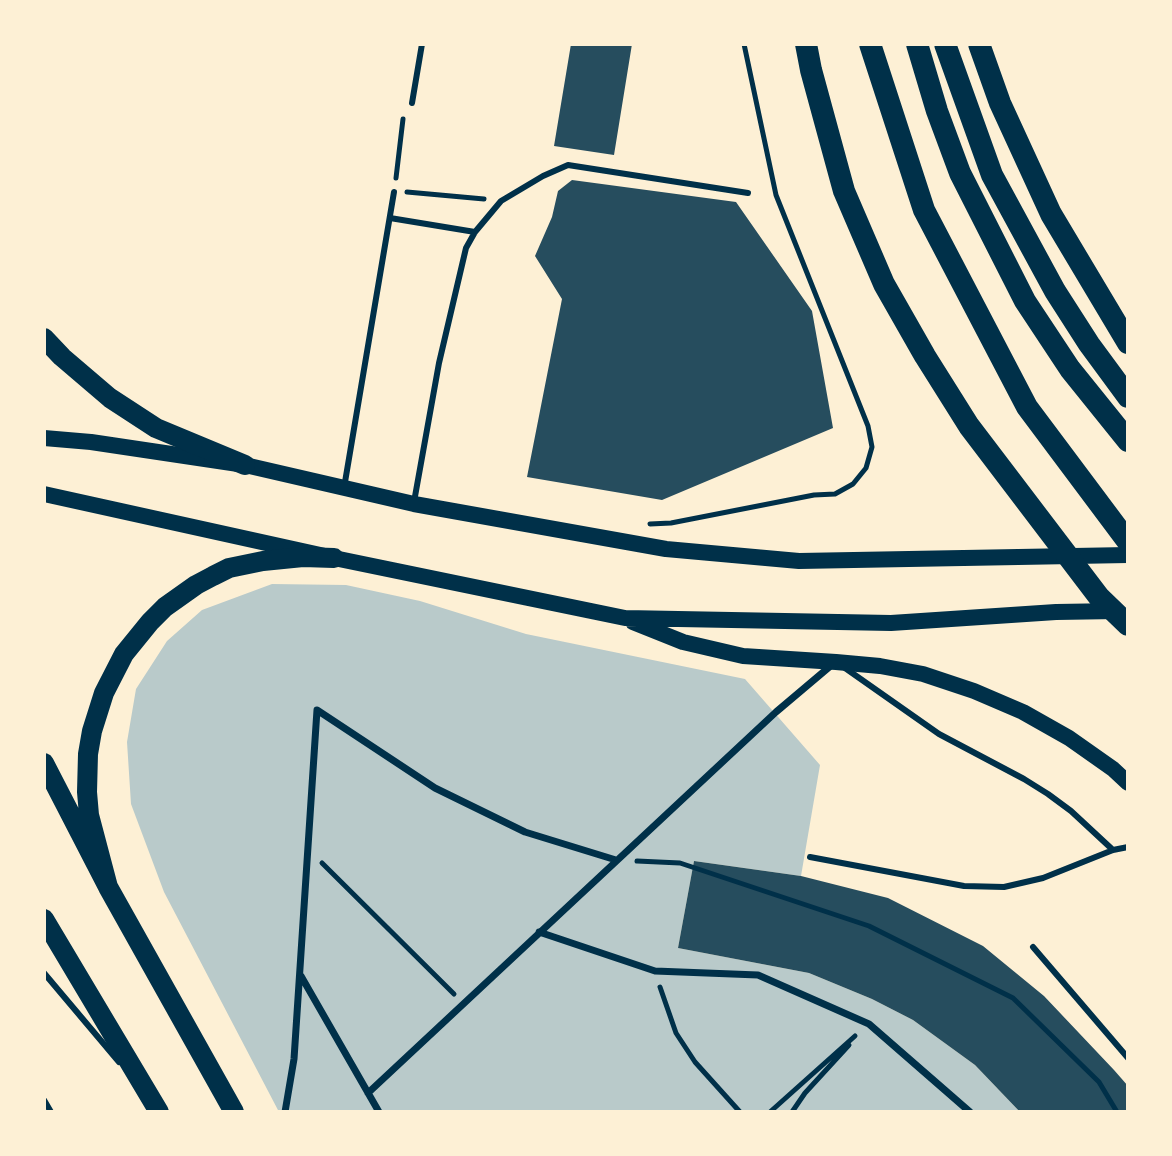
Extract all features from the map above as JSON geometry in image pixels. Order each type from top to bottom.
[{"type":"highway","points":[[806,44],[844,191],[884,284],[969,426],[1099,597],[1128,625]]},
{"type":"highway","points":[[870,44],[924,210],[1027,407],[1128,542]]},
{"type":"highway","points":[[917,44],[960,173],[1025,301],[1070,369],[1128,441]]},
{"type":"highway","points":[[945,44],[992,175],[1055,291],[1128,397]]},
{"type":"highway","points":[[979,44],[1000,103],[1051,214],[1128,343]]},
{"type":"main road","points":[[44,338],[110,398],[156,428],[245,465]]},
{"type":"main road","points":[[44,438],[245,465],[414,504],[666,549],[815,560],[1128,555]]},
{"type":"main road","points":[[44,494],[625,618],[891,623],[1056,612],[1128,611]]},
{"type":"main road","points":[[108,887],[89,815],[88,754],[104,693],[124,654],[165,607],[221,572],[263,561],[334,558]]},
{"type":"main road","points":[[625,618],[683,642],[743,656],[880,666],[923,674],[1023,712],[1069,738],[1128,783]]},
{"type":"main road","points":[[44,763],[108,887],[234,1112]]},
{"type":"main road","points":[[44,919],[157,1109]]},
{"type":"street","points":[[368,1093],[776,712],[836,662]]},
{"type":"street","points":[[285,1112],[294,1059],[317,710],[435,788],[525,832],[616,860]]},
{"type":"street","points":[[539,932],[655,971],[758,975],[869,1024],[970,1112]]},
{"type":"street","points":[[299,974],[379,1112]]},
{"type":"lane","points":[[412,103],[422,44]]},
{"type":"lane","points":[[414,504],[443,349],[466,248],[501,201],[568,165],[748,193]]},
{"type":"lane","points":[[344,488],[394,192]]},
{"type":"lane","points":[[390,218],[475,232]]},
{"type":"lane","points":[[836,662],[939,734],[1048,794],[1113,850]]},
{"type":"lane","points":[[810,857],[984,888],[1043,878],[1128,847]]},
{"type":"lane","points":[[1033,947],[1128,1058]]},
{"type":"lane","points":[[44,973],[157,1109]]},
{"type":"lane","points":[[44,1100],[51,1112]]},
{"type":"path","points":[[638,522],[671,523],[814,495],[835,494],[853,484],[866,468],[872,447],[868,426],[776,195],[744,44]]},
{"type":"path","points":[[403,119],[394,192],[501,201]]},
{"type":"path","points":[[308,848],[463,1004]]},
{"type":"path","points":[[616,860],[680,863],[869,926],[1013,998],[1099,1082],[1117,1112]]},
{"type":"path","points":[[655,971],[676,1033],[695,1062],[740,1112]]},
{"type":"path","points":[[770,1112],[869,1024]]},
{"type":"path","points":[[792,1112],[805,1093],[869,1024]]},
{"type":"shaded area","points":[[272,584],[346,585],[420,601],[526,634],[745,679],[820,765],[801,876],[694,861],[678,948],[809,973],[872,999],[913,1020],[975,1065],[1020,1112],[279,1112],[164,892],[131,804],[127,742],[136,689],[167,641],[202,610]]},
{"type":"building","points":[[571,44],[632,44],[614,155],[554,146]]},
{"type":"building","points":[[572,180],[736,202],[812,311],[833,428],[662,500],[527,477],[562,299],[535,256],[552,217],[558,191]]},
{"type":"building","points":[[694,861],[801,876],[888,898],[983,946],[1044,996],[1128,1086],[1128,1112],[1020,1112],[975,1065],[913,1020],[872,999],[809,973],[678,948]]}]
